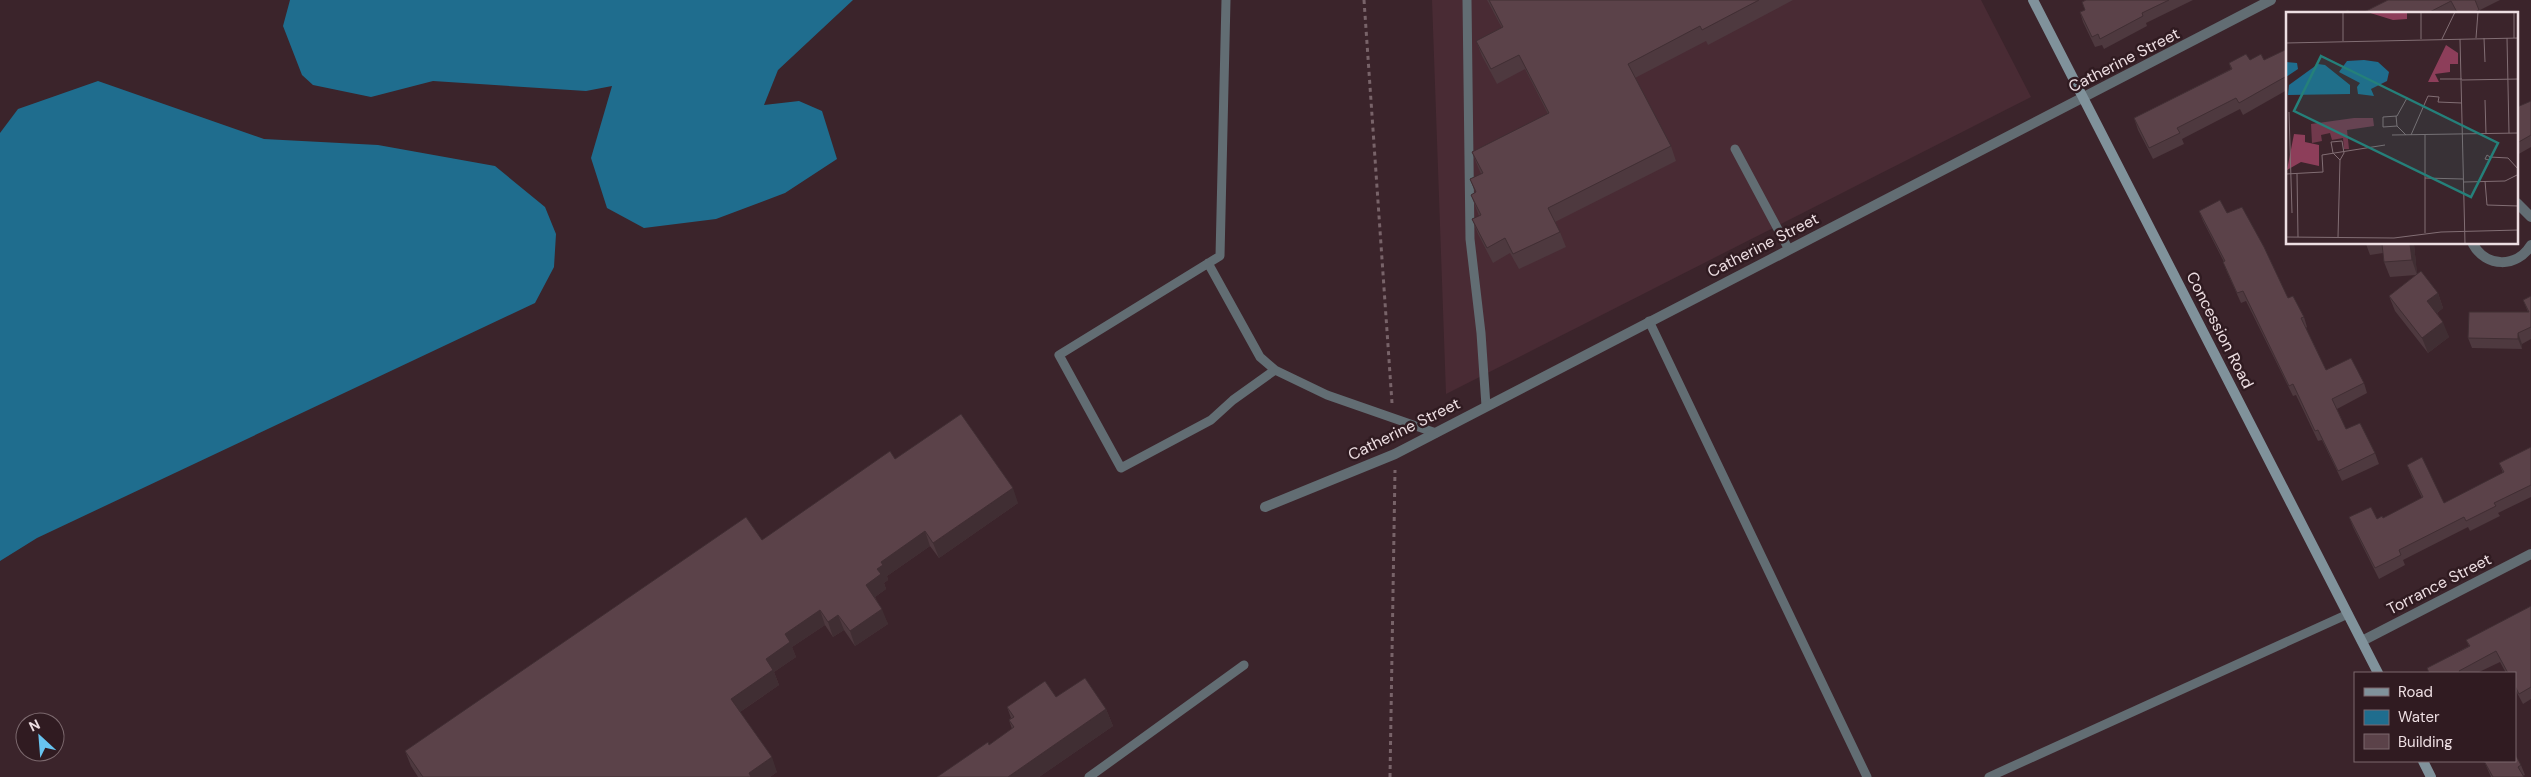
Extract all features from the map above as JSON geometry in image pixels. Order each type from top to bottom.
[{"type":"street","name":"Concession Road","points":[[2034,0],[2378,672]]},
{"type":"street","name":"Catherine Street","points":[[1266,507],[1395,454],[1788,248],[2271,0]]},
{"type":"street","points":[[2518,204],[2530,214]]},
{"type":"street","points":[[2474,245],[2480,254],[2499,263],[2519,258],[2531,245]]},
{"type":"street","name":"Torrance Street","points":[[2362,641],[2531,554]]},
{"type":"street","points":[[2424,762],[2431,777]]},
{"type":"lane","points":[[1226,0],[1220,256],[1059,356],[1121,468],[1212,420],[1233,400],[1276,370]]},
{"type":"lane","points":[[1467,0],[1470,239],[1481,333],[1486,406]]},
{"type":"lane","points":[[1735,149],[1788,248]]},
{"type":"lane","points":[[1208,263],[1260,357],[1276,370],[1327,395],[1393,419],[1436,432]]},
{"type":"lane","points":[[1649,321],[1867,777]]},
{"type":"lane","points":[[1989,777],[2348,614]]},
{"type":"lane","points":[[1089,777],[1244,665]]},
{"type":"path","points":[[1364,0],[1393,419]]},
{"type":"path","points":[[1390,777],[1395,454]]},
{"type":"shaded area","points":[[1432,0],[1981,0],[2031,97],[1446,394]]},
{"type":"water","points":[[290,0],[853,0],[778,70],[764,105],[799,101],[822,111],[837,159],[785,193],[716,219],[644,228],[607,208],[591,158],[612,86],[586,91],[433,81],[371,97],[313,85],[302,75],[283,26]]},
{"type":"water","points":[[98,81],[264,139],[378,145],[495,166],[545,207],[556,234],[554,267],[535,303],[37,538],[0,561],[0,133],[18,109]]},
{"type":"building","points":[[1489,0],[1759,0],[1702,30],[1700,26],[1628,64],[1671,146],[1548,208],[1560,232],[1513,254],[1505,238],[1487,248],[1472,219],[1481,215],[1471,195],[1476,192],[1470,179],[1483,173],[1472,152],[1549,113],[1519,55],[1491,69],[1476,41],[1503,27]]},
{"type":"building","points":[[2086,0],[2169,0],[2142,13],[2143,16],[2100,39],[2098,34],[2092,37],[2080,12],[2085,10],[2082,2]]},
{"type":"building","points":[[2388,0],[2475,0],[2479,10],[2475,12],[2457,12],[2451,1],[2430,12],[2364,12]]},
{"type":"building","points":[[2286,49],[2286,77],[2239,103],[2236,98],[2177,128],[2180,133],[2149,148],[2134,118],[2232,69],[2229,63],[2246,54],[2250,60],[2261,54],[2264,60]]},
{"type":"building","points":[[2531,101],[2531,135],[2518,142],[2518,107]]},
{"type":"building","points":[[2220,200],[2227,213],[2242,207],[2264,247],[2288,298],[2293,296],[2304,317],[2301,318],[2326,370],[2351,358],[2364,383],[2332,399],[2346,429],[2360,423],[2375,453],[2338,471],[2318,430],[2315,431],[2293,384],[2289,386],[2243,291],[2237,293],[2223,262],[2225,261],[2199,211]]},
{"type":"building","points":[[2382,245],[2410,245],[2412,260],[2384,262]]},
{"type":"building","points":[[2421,271],[2438,293],[2427,301],[2443,322],[2422,338],[2389,296]]},
{"type":"building","points":[[2531,296],[2531,327],[2518,333],[2518,339],[2468,338],[2469,312],[2529,312],[2523,300]]},
{"type":"building","points":[[961,414],[1013,488],[933,543],[925,531],[881,562],[883,565],[877,569],[881,574],[866,585],[882,609],[850,631],[838,615],[828,622],[820,610],[785,634],[790,642],[766,659],[773,670],[731,699],[772,757],[749,773],[751,777],[423,777],[405,751],[746,517],[762,540],[890,451],[895,459]]},
{"type":"building","points":[[2531,447],[2531,485],[2494,503],[2496,506],[2466,521],[2464,517],[2399,550],[2401,555],[2375,568],[2349,517],[2371,507],[2377,519],[2382,516],[2383,518],[2423,497],[2407,465],[2422,457],[2444,503],[2504,472],[2499,463]]},
{"type":"building","points":[[2531,606],[2531,687],[2519,694],[2516,688],[2516,672],[2507,672],[2496,651],[2460,672],[2429,672],[2427,668],[2470,646],[2466,640]]},
{"type":"building","points":[[1085,678],[1106,709],[1008,777],[937,777],[988,742],[989,745],[1014,727],[1009,720],[1014,717],[1007,707],[1045,681],[1056,697]]},
{"type":"building","points":[[2516,756],[2521,765],[2518,767],[2524,777],[2493,777],[2485,762],[2516,762]]}]
